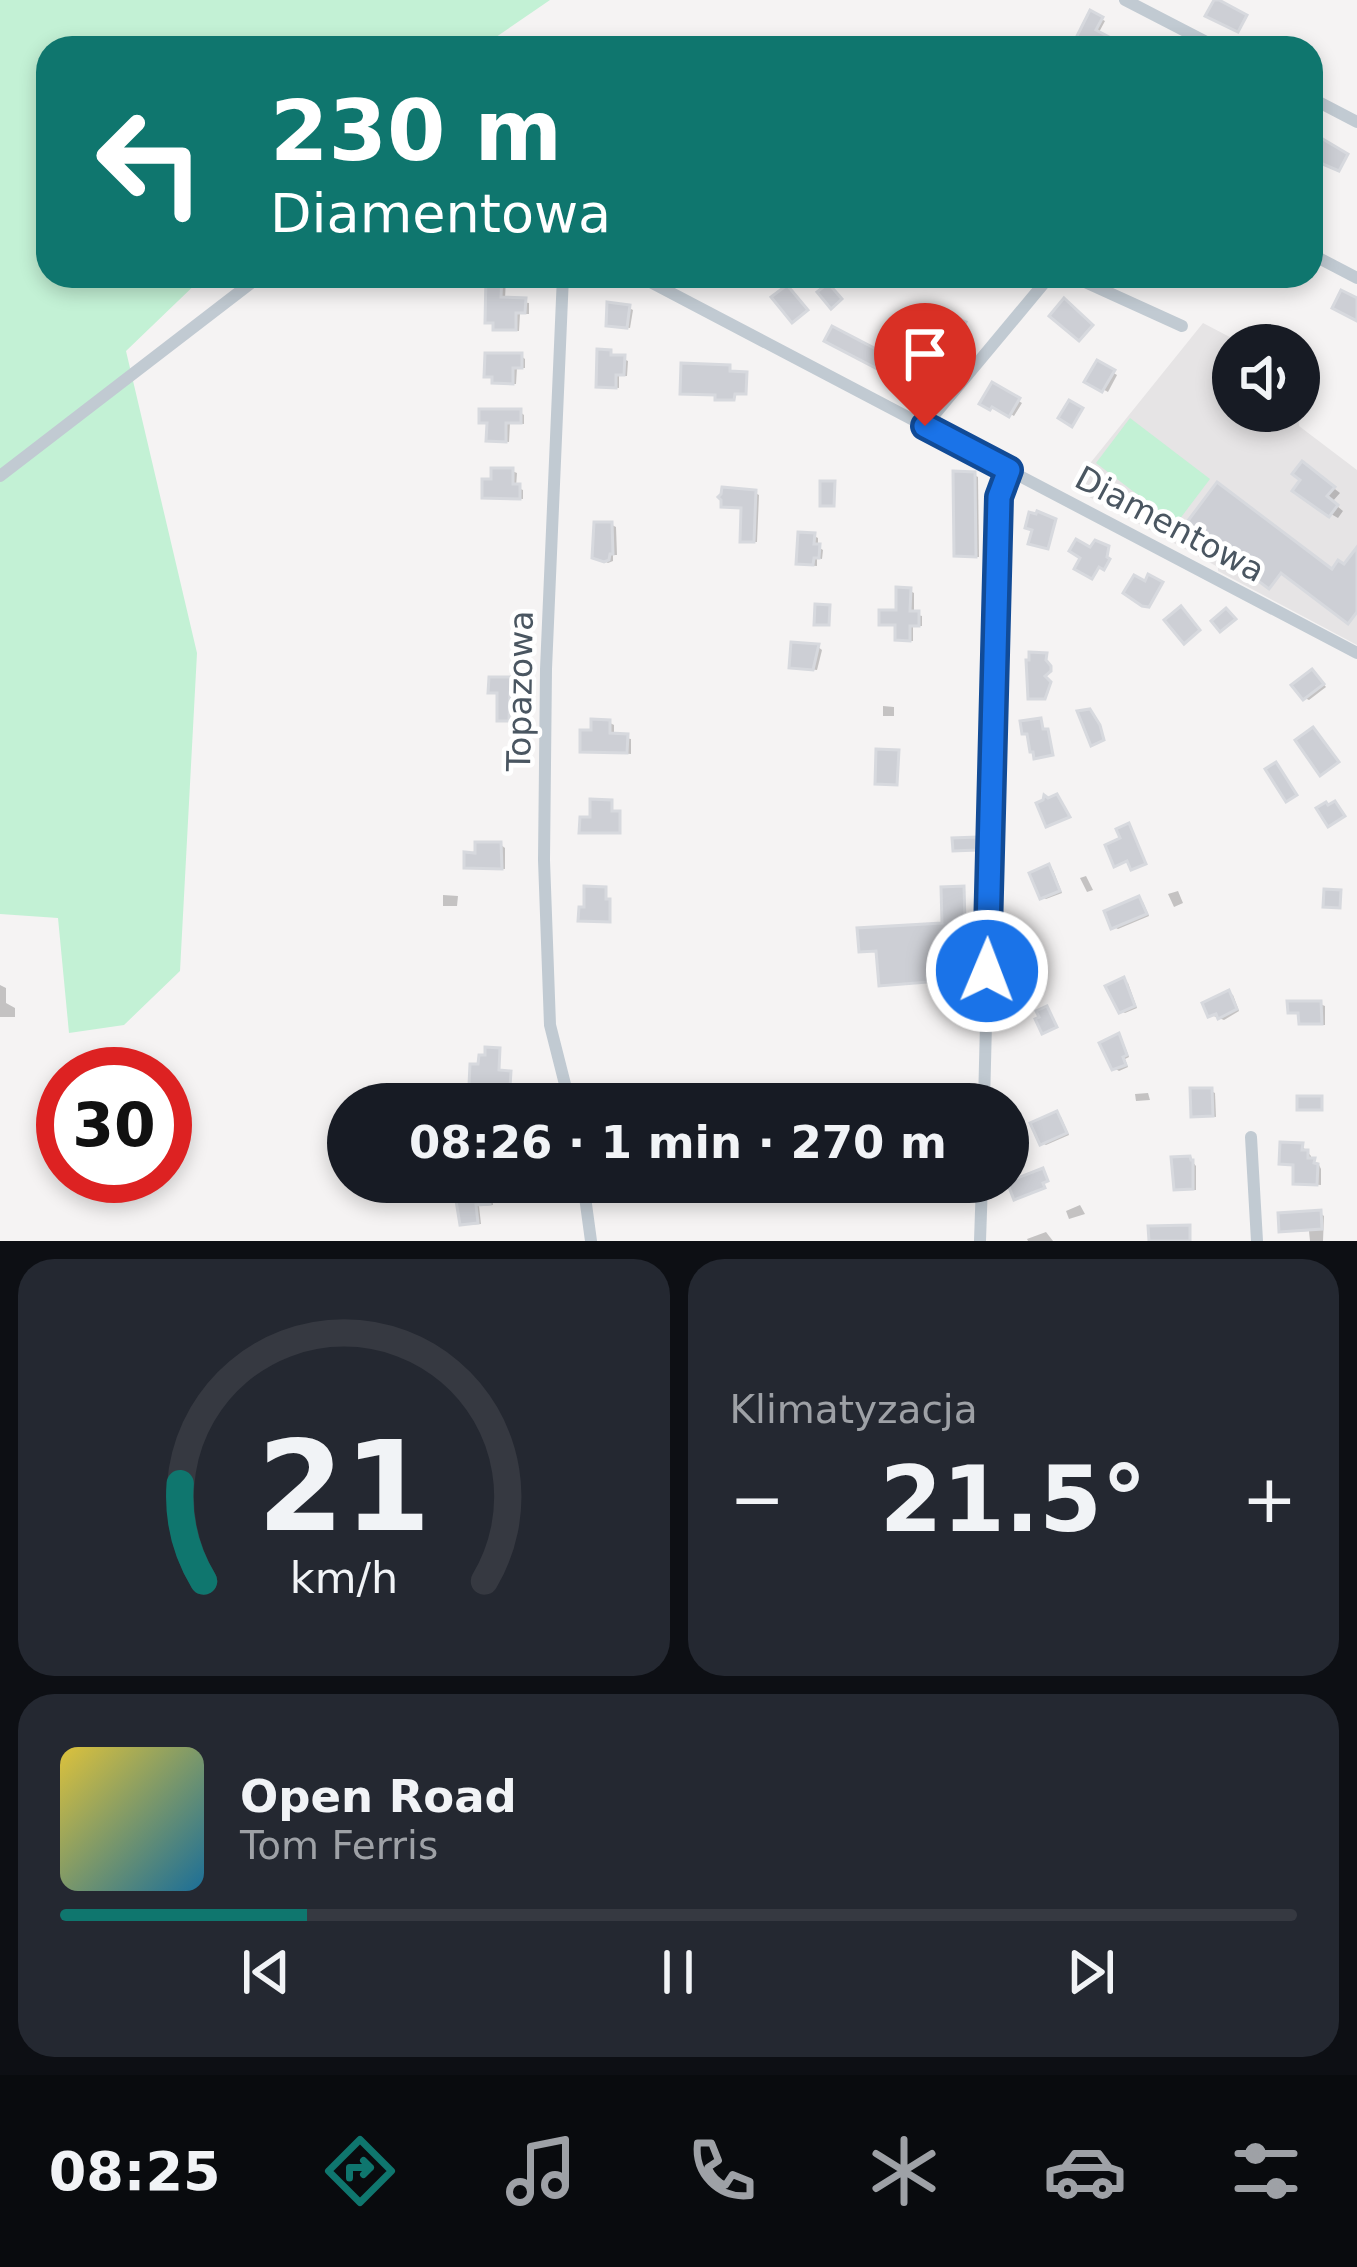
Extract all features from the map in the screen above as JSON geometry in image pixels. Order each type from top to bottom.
[{"type":"street","points":[[1124,0],[1194,36]]},
{"type":"street","points":[[1323,104],[1357,122]]},
{"type":"street","points":[[1323,260],[1357,278]]},
{"type":"street","points":[[0,476],[244,288]]},
{"type":"street","name":"Topazowa","points":[[562,288],[548,623],[544,860],[550,1025],[565,1083]]},
{"type":"street","name":"Diamentowa","points":[[662,288],[1357,653]]},
{"type":"street","points":[[925,426],[1041,288]]},
{"type":"street","points":[[1098,288],[1182,326]]},
{"type":"street","points":[[985,1083],[999,497],[1009,470]]},
{"type":"street","points":[[1251,1137],[1257,1241]]},
{"type":"street","points":[[586,1203],[592,1241]]},
{"type":"street","points":[[980,1241],[981,1203]]},
{"type":"shaded area","points":[[1203,323],[1212,328],[1212,432],[1307,432],[1357,470],[1357,645],[1218,571],[1071,487]]},
{"type":"green space","points":[[0,0],[550,0],[498,36],[36,36],[36,288],[192,288],[126,351],[197,653],[180,971],[124,1025],[69,1033],[58,918],[0,914]]},
{"type":"green space","points":[[1130,418],[1210,479],[1176,524],[1096,463]]},
{"type":"building","points":[[1214,0],[1247,15],[1238,32],[1205,16]]},
{"type":"building","points":[[1090,10],[1103,17],[1096,30],[1107,36],[1077,36]]},
{"type":"building","points":[[1323,139],[1348,154],[1339,171],[1323,164]]},
{"type":"building","points":[[486,288],[501,288],[501,297],[526,298],[525,313],[516,313],[516,330],[493,330],[493,323],[485,323]]},
{"type":"building","points":[[790,288],[808,310],[792,323],[771,297]]},
{"type":"building","points":[[832,288],[842,299],[831,309],[817,292]]},
{"type":"building","points":[[1341,290],[1357,298],[1357,321],[1332,308]]},
{"type":"building","points":[[1064,298],[1093,325],[1079,341],[1049,316]]},
{"type":"building","points":[[607,302],[630,305],[627,328],[606,326]]},
{"type":"building","points":[[938,310],[966,322],[957,341],[937,332],[941,324],[933,320]]},
{"type":"building","points":[[832,326],[895,359],[887,374],[824,341]]},
{"type":"building","points":[[597,349],[625,355],[624,375],[616,375],[616,388],[596,387]]},
{"type":"building","points":[[485,353],[522,353],[522,368],[513,368],[513,384],[492,383],[492,377],[484,377]]},
{"type":"building","points":[[1097,360],[1115,370],[1102,392],[1084,382]]},
{"type":"building","points":[[681,363],[730,365],[730,371],[747,372],[746,394],[735,394],[734,400],[715,400],[715,395],[680,394]]},
{"type":"building","points":[[992,382],[1020,398],[1009,417],[979,404]]},
{"type":"building","points":[[1069,400],[1083,408],[1072,427],[1058,418]]},
{"type":"building","points":[[479,409],[521,409],[521,423],[506,423],[506,442],[486,441],[487,423],[479,423]]},
{"type":"building","points":[[1302,461],[1335,487],[1327,496],[1338,505],[1329,517],[1292,491],[1300,480],[1292,474]]},
{"type":"building","points":[[491,468],[513,468],[520,499],[482,498],[482,479],[491,479]]},
{"type":"building","points":[[953,471],[975,472],[976,557],[954,556]]},
{"type":"building","points":[[820,481],[835,481],[834,506],[820,506]]},
{"type":"building","points":[[1217,482],[1332,569],[1338,560],[1344,564],[1357,547],[1357,612],[1348,624],[1281,573],[1269,589],[1184,526]]},
{"type":"building","points":[[722,487],[756,490],[754,542],[740,542],[741,508],[721,507]]},
{"type":"building","points":[[1029,512],[1056,519],[1048,549],[1028,544]]},
{"type":"building","points":[[594,522],[612,522],[613,554],[604,562],[592,558]]},
{"type":"building","points":[[798,532],[815,533],[814,544],[820,544],[813,565],[796,564]]},
{"type":"building","points":[[1076,539],[1090,547],[1095,540],[1109,546],[1110,559],[1092,579],[1074,569],[1080,558],[1069,551]]},
{"type":"building","points":[[1148,574],[1163,582],[1149,607],[1123,593],[1134,575],[1145,581]]},
{"type":"building","points":[[896,587],[911,588],[910,611],[919,611],[919,626],[910,626],[910,641],[895,640],[895,625],[879,625],[879,610],[896,610]]},
{"type":"building","points":[[815,604],[830,605],[829,625],[814,625]]},
{"type":"building","points":[[1181,606],[1200,630],[1184,644],[1164,620]]},
{"type":"building","points":[[1226,608],[1236,619],[1220,632],[1211,621]]},
{"type":"building","points":[[791,642],[819,644],[813,670],[789,668]]},
{"type":"building","points":[[1029,652],[1047,653],[1051,671],[1045,676],[1051,682],[1045,699],[1028,699]]},
{"type":"building","points":[[1312,669],[1324,684],[1303,700],[1291,685]]},
{"type":"building","points":[[489,677],[516,677],[509,721],[497,721],[497,693],[488,693]]},
{"type":"building","points":[[1090,709],[1104,740],[1091,746],[1077,711]]},
{"type":"building","points":[[1041,718],[1053,755],[1034,759],[1020,721]]},
{"type":"building","points":[[591,719],[610,720],[610,733],[628,734],[627,753],[580,752],[580,730],[591,730]]},
{"type":"building","points":[[1313,727],[1339,762],[1320,776],[1295,740]]},
{"type":"building","points":[[876,749],[899,750],[897,785],[875,784]]},
{"type":"building","points":[[1276,762],[1297,795],[1286,802],[1265,769]]},
{"type":"building","points":[[1057,794],[1070,817],[1046,827],[1036,803],[1044,795]]},
{"type":"building","points":[[590,799],[612,800],[612,811],[620,811],[620,833],[579,833],[580,817],[590,817]]},
{"type":"building","points":[[1335,801],[1345,816],[1328,827],[1316,808]]},
{"type":"building","points":[[1129,823],[1146,864],[1131,870],[1127,861],[1114,867],[1105,845],[1120,838],[1116,829]]},
{"type":"building","points":[[977,837],[977,850],[953,851],[952,838]]},
{"type":"building","points":[[475,842],[501,842],[502,869],[464,868],[464,852],[475,853]]},
{"type":"building","points":[[1049,864],[1060,891],[1040,899],[1029,873]]},
{"type":"building","points":[[584,886],[606,887],[610,922],[578,921]]},
{"type":"building","points":[[964,886],[971,1011],[954,1012],[953,980],[879,986],[876,951],[859,952],[857,928],[942,923],[941,887]]},
{"type":"building","points":[[1324,889],[1341,890],[1340,908],[1323,907]]},
{"type":"building","points":[[1139,896],[1147,914],[1111,929],[1104,911]]},
{"type":"building","points":[[1124,977],[1135,1006],[1119,1013],[1105,986]]},
{"type":"building","points":[[1229,990],[1237,1009],[1218,1019],[1216,1014],[1208,1017],[1202,1003]]},
{"type":"building","points":[[1287,1001],[1321,1001],[1322,1024],[1299,1024],[1298,1013],[1288,1013]]},
{"type":"building","points":[[1047,1006],[1057,1027],[1042,1034],[1036,1011]]},
{"type":"building","points":[[1119,1033],[1126,1065],[1112,1070],[1099,1043]]},
{"type":"building","points":[[485,1047],[500,1048],[499,1070],[511,1071],[510,1083],[469,1083],[470,1064],[478,1064],[479,1055],[485,1055]]},
{"type":"building","points":[[1190,1088],[1212,1088],[1213,1116],[1191,1117]]},
{"type":"building","points":[[1297,1096],[1322,1096],[1322,1110],[1297,1110]]},
{"type":"building","points":[[1057,1111],[1067,1133],[1040,1145],[1030,1123]]},
{"type":"building","points":[[1280,1142],[1303,1143],[1302,1150],[1308,1150],[1308,1158],[1315,1158],[1318,1164],[1317,1185],[1293,1184],[1293,1165],[1279,1164]]},
{"type":"building","points":[[1190,1156],[1193,1189],[1174,1190],[1171,1157]]},
{"type":"building","points":[[1043,1168],[1048,1181],[1043,1183],[1045,1188],[1029,1194],[1029,1173]]},
{"type":"building","points":[[456,1203],[490,1203],[476,1205],[478,1223],[460,1225]]},
{"type":"building","points":[[1321,1210],[1322,1229],[1279,1232],[1278,1213]]},
{"type":"building","points":[[1190,1225],[1190,1241],[1149,1241],[1148,1226]]},
{"type":"route","points":[[925,426],[1009,470],[999,497],[987,971]]}]
